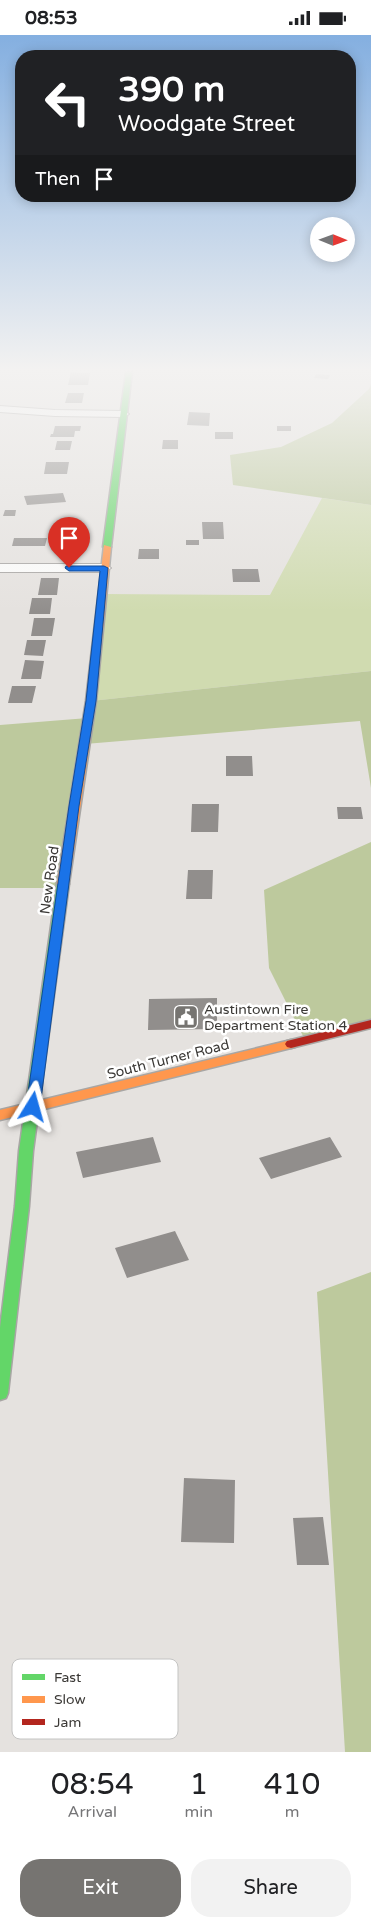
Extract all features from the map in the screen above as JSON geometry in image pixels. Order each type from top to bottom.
[{"type":"street","name":"New Road","points":[[0,1393],[22,1206],[26,1151],[74,806],[91,701],[104,568],[118,452]]},
{"type":"street","points":[[0,568],[104,568]]},
{"type":"street","name":"South Turner Road","points":[[0,1115],[371,1024]]},
{"type":"green space","points":[[248,452],[371,452],[371,505],[233,485],[230,455]]},
{"type":"green space","points":[[322,498],[371,505],[371,671],[91,701],[101,594],[270,595]]},
{"type":"green space","points":[[371,671],[371,788],[360,721],[85,744],[62,888],[0,888],[0,725],[88,718],[91,701]]},
{"type":"green space","points":[[371,842],[371,1024],[305,1040],[269,968],[264,890]]},
{"type":"green space","points":[[371,1272],[371,1752],[345,1752],[317,1292]]},
{"type":"building","points":[[46,462],[69,462],[67,474],[44,474]]},
{"type":"building","points":[[63,493],[66,502],[27,505],[24,496]]},
{"type":"building","points":[[5,510],[16,510],[15,516],[3,516]]},
{"type":"building","points":[[202,522],[223,522],[224,539],[203,539]]},
{"type":"building","points":[[14,538],[47,538],[45,546],[12,546]]},
{"type":"building","points":[[54,539],[81,540],[80,547],[53,547]]},
{"type":"building","points":[[186,540],[199,540],[199,545],[186,545]]},
{"type":"building","points":[[139,549],[159,549],[159,559],[138,559]]},
{"type":"building","points":[[232,569],[258,569],[260,582],[233,582]]},
{"type":"building","points":[[41,578],[59,578],[57,595],[38,595]]},
{"type":"building","points":[[32,598],[52,598],[50,614],[29,614]]},
{"type":"building","points":[[34,618],[55,618],[52,636],[31,636]]},
{"type":"building","points":[[27,640],[46,640],[43,656],[24,655]]},
{"type":"building","points":[[25,660],[44,661],[41,679],[21,679]]},
{"type":"building","points":[[12,686],[36,686],[32,703],[8,703]]},
{"type":"building","points":[[226,756],[252,756],[253,776],[226,776]]},
{"type":"building","points":[[192,804],[219,804],[218,832],[191,832]]},
{"type":"building","points":[[337,807],[361,807],[363,819],[338,819]]},
{"type":"building","points":[[188,870],[213,870],[212,899],[186,899]]},
{"type":"building","points":[[217,998],[217,1029],[148,1030],[149,999]]},
{"type":"building","points":[[153,1137],[161,1162],[83,1178],[76,1152]]},
{"type":"building","points":[[330,1137],[342,1157],[271,1179],[259,1158]]},
{"type":"building","points":[[175,1231],[189,1260],[127,1278],[115,1248]]},
{"type":"building","points":[[184,1478],[235,1480],[234,1543],[181,1542]]},
{"type":"building","points":[[323,1517],[329,1565],[297,1565],[293,1518]]},
{"type":"traffic: fast","points":[[107,547],[119,452]]},
{"type":"traffic: fast","points":[[0,1393],[22,1206],[26,1151],[63,884]]},
{"type":"traffic: slow","points":[[63,884],[91,701],[107,547]]},
{"type":"traffic: slow","points":[[0,1115],[291,1044]]},
{"type":"traffic: jam","points":[[291,1044],[371,1024]]},
{"type":"place","name":"Austintown Fire Department Station 4","points":[[186,1017]]},
{"type":"route","points":[[33,1107],[74,806],[91,701],[104,568],[69,568]]}]
